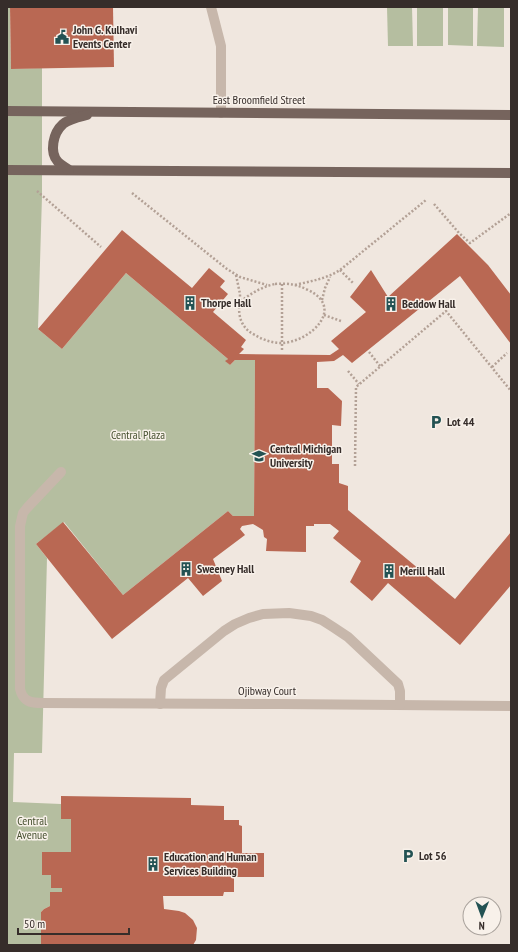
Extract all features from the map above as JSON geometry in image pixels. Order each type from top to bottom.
[{"type":"main road","name":"East Broomfield Street","points":[[7,111],[511,115]]},
{"type":"main road","points":[[69,170],[58,162],[55,157],[53,147],[55,134],[60,127],[69,121],[105,112]]},
{"type":"main road","points":[[7,170],[511,172]]},
{"type":"street","points":[[211,7],[221,46],[221,113]]},
{"type":"street","name":"Ojibway Court","points":[[61,472],[23,513],[20,526],[20,678],[21,692],[24,698],[29,702],[511,706]]},
{"type":"street","points":[[160,704],[164,680],[224,631],[235,624],[263,614],[289,613],[301,614],[322,620],[348,637],[398,684],[400,691],[400,705]]},
{"type":"path","points":[[37,191],[101,247]]},
{"type":"path","points":[[132,192],[227,269],[254,282],[270,285],[294,285],[313,292],[322,300],[324,304],[324,315],[319,324],[310,333],[301,338],[282,343],[272,342],[251,333],[244,326],[240,318],[238,309],[240,294],[236,274]]},
{"type":"path","points":[[322,300],[328,278],[340,270],[426,200]]},
{"type":"path","points":[[434,204],[459,233],[470,243],[511,213]]},
{"type":"path","points":[[340,270],[354,284]]},
{"type":"path","points":[[294,285],[332,275]]},
{"type":"path","points":[[282,284],[282,350]]},
{"type":"path","points":[[240,302],[256,291],[270,285]]},
{"type":"path","points":[[355,466],[356,387],[446,311],[511,390]]},
{"type":"path","points":[[324,315],[341,321]]},
{"type":"path","points":[[369,352],[380,366]]},
{"type":"path","points":[[492,367],[507,353]]},
{"type":"path","points":[[348,371],[359,384]]},
{"type":"green space","name":"Central Plaza","points":[[7,7],[10,7],[11,69],[42,68],[42,196],[38,329],[62,349],[126,273],[228,359],[226,361],[230,365],[235,360],[255,360],[254,516],[233,516],[228,511],[123,595],[64,522],[36,544],[47,558],[42,753],[14,753],[13,802],[61,804],[61,819],[71,819],[71,852],[42,852],[51,875],[62,888],[62,892],[50,892],[50,906],[41,912],[41,945],[7,945]]},
{"type":"green space","points":[[387,7],[412,7],[413,46],[388,46]]},
{"type":"green space","points":[[417,7],[443,7],[443,46],[417,46]]},
{"type":"green space","points":[[448,7],[473,7],[473,46],[448,45]]},
{"type":"green space","points":[[478,7],[504,7],[504,47],[477,46]]},
{"type":"building","name":"John G. Kulhavi Events Center","points":[[10,7],[113,7],[114,67],[11,69]]},
{"type":"building","points":[[122,230],[192,288],[209,268],[225,281],[220,287],[228,294],[213,312],[246,340],[241,347],[244,349],[239,354],[330,355],[339,349],[331,341],[366,312],[350,297],[371,270],[388,297],[457,234],[488,265],[511,295],[511,344],[460,276],[352,363],[343,355],[334,361],[317,362],[317,388],[328,388],[342,401],[341,426],[332,425],[332,464],[339,464],[339,483],[348,486],[348,510],[455,599],[511,532],[511,585],[460,645],[388,583],[372,601],[350,582],[361,561],[333,538],[339,531],[330,524],[314,524],[314,526],[306,526],[306,552],[266,551],[267,539],[264,537],[263,530],[253,524],[242,526],[240,529],[245,535],[213,559],[222,581],[203,596],[188,578],[112,639],[36,544],[63,522],[123,595],[228,511],[233,516],[254,516],[255,360],[235,360],[230,365],[225,361],[228,359],[126,273],[62,349],[38,329]]},
{"type":"building","name":"Education and Human Services Building","points":[[61,796],[191,798],[191,805],[224,806],[224,820],[239,820],[239,825],[242,826],[242,853],[264,853],[264,877],[234,877],[234,892],[224,892],[223,896],[163,896],[164,909],[185,913],[193,920],[197,928],[196,940],[193,945],[41,945],[41,912],[50,906],[50,892],[62,892],[62,888],[51,888],[51,875],[42,875],[42,852],[71,852],[71,819],[61,819]]},
{"type":"place","name":"John G. Kulhavi Events Center","points":[[62,37]]},
{"type":"place","name":"Thorpe Hall","points":[[190,303]]},
{"type":"place","name":"Beddow Hall","points":[[391,304]]},
{"type":"place","name":"Lot 44","points":[[436,422]]},
{"type":"place","name":"Central Michigan University","points":[[259,456]]},
{"type":"place","name":"Sweeney Hall","points":[[186,569]]},
{"type":"place","name":"Merill Hall","points":[[389,571]]},
{"type":"place","name":"Lot 56","points":[[408,856]]},
{"type":"place","name":"Education and Human Services Building","points":[[153,864]]},
{"type":"park label","name":"Central Avenue","points":[[32,828]]}]
